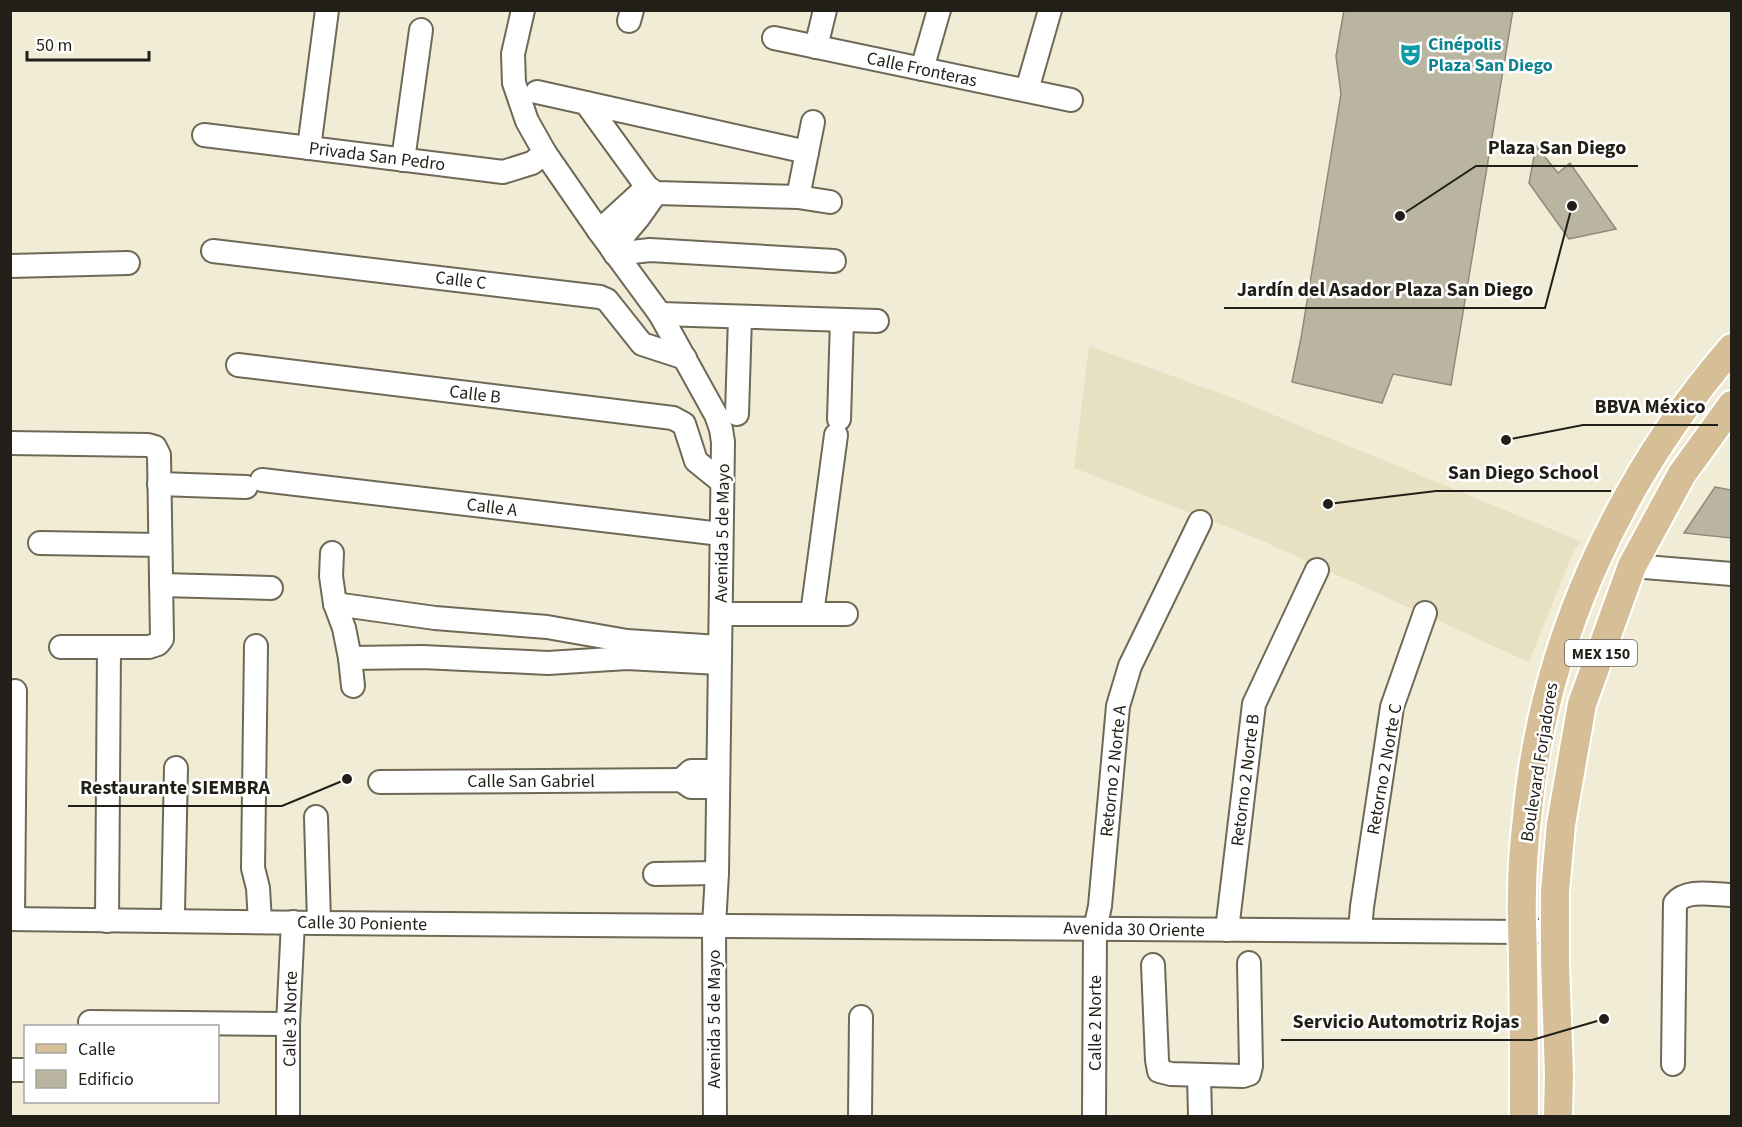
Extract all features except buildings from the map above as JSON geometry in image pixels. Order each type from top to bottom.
[{"type":"main road","name":"Boulevard Forjadores","points":[[1524,1116],[1522,895],[1527,816],[1536,753],[1553,672],[1583,591],[1612,523],[1670,427],[1731,348]]},
{"type":"main road","name":"Boulevard Forjadores","points":[[1558,1116],[1559,1073],[1554,930],[1561,824],[1582,704],[1632,566],[1682,474],[1731,405]]},
{"type":"street","points":[[309,148],[327,10]]},
{"type":"street","name":"Avenida 5 de Mayo","points":[[523,10],[513,54],[514,83],[527,121],[545,153],[660,314],[721,429],[721,614],[717,873],[714,926],[715,1116]]},
{"type":"street","points":[[816,46],[825,10]]},
{"type":"street","points":[[922,69],[939,10]]},
{"type":"street","points":[[1026,90],[1050,10]]},
{"type":"street","points":[[403,160],[421,30]]},
{"type":"street","name":"Calle Fronteras","points":[[774,38],[1071,100]]},
{"type":"street","points":[[537,92],[807,152]]},
{"type":"street","points":[[586,103],[652,190]]},
{"type":"street","points":[[798,197],[813,122]]},
{"type":"street","name":"Privada San Pedro","points":[[204,135],[503,172],[532,163],[545,153]]},
{"type":"street","points":[[614,251],[652,190]]},
{"type":"street","points":[[599,231],[652,190],[798,197],[830,202]]},
{"type":"street","points":[[614,251],[650,250],[834,261]]},
{"type":"street","name":"Calle C","points":[[213,251],[600,297],[607,300],[642,344],[685,358]]},
{"type":"street","points":[[10,266],[128,263]]},
{"type":"street","points":[[660,314],[877,321]]},
{"type":"street","points":[[737,414],[740,317]]},
{"type":"street","points":[[812,614],[837,427],[842,320]]},
{"type":"street","name":"Calle B","points":[[238,365],[673,418],[684,424],[696,460],[722,482]]},
{"type":"street","points":[[10,443],[148,444],[155,447],[159,455],[162,639],[158,644],[149,647],[61,646]]},
{"type":"street","name":"Calle A","points":[[159,484],[254,483],[721,534]]},
{"type":"street","name":"Retorno 2 Norte A","points":[[1095,928],[1100,906],[1118,706],[1130,666],[1200,522]]},
{"type":"street","points":[[40,543],[160,545]]},
{"type":"street","points":[[332,553],[331,576],[335,604],[344,628],[353,686]]},
{"type":"street","points":[[1632,566],[1731,574]]},
{"type":"street","name":"Retorno 2 Norte B","points":[[1227,930],[1254,704],[1317,570]]},
{"type":"street","points":[[161,585],[271,588]]},
{"type":"street","points":[[335,604],[435,618],[547,627],[719,655]]},
{"type":"street","name":"Retorno 2 Norte C","points":[[1360,930],[1392,707],[1425,613]]},
{"type":"street","points":[[721,614],[846,614]]},
{"type":"street","points":[[477,660],[480,622]]},
{"type":"street","points":[[256,646],[253,868],[258,888],[260,922]]},
{"type":"street","points":[[107,921],[109,647]]},
{"type":"street","points":[[350,658],[423,657],[548,663],[719,655]]},
{"type":"street","points":[[12,919],[15,691]]},
{"type":"street","points":[[170,921],[173,911],[176,768]]},
{"type":"street","name":"Calle San Gabriel","points":[[380,782],[681,780],[691,771],[717,779]]},
{"type":"street","points":[[316,817],[319,923]]},
{"type":"street","points":[[655,874],[717,873]]},
{"type":"street","points":[[1673,1064],[1675,903],[1680,896],[1690,894],[1731,895]]},
{"type":"street","name":"Calle 30 Poniente","points":[[12,919],[714,926]]},
{"type":"street","name":"Calle 3 Norte","points":[[288,1116],[288,1024],[293,922]]},
{"type":"street","name":"Avenida 30 Oriente","points":[[714,926],[1522,932],[1554,930]]},
{"type":"street","name":"Calle 2 Norte","points":[[1094,1116],[1095,928]]},
{"type":"street","points":[[1153,965],[1159,1071],[1171,1074],[1243,1076],[1249,1074],[1251,1066],[1249,963]]},
{"type":"street","points":[[860,1116],[861,1017]]},
{"type":"street","points":[[90,1022],[288,1024]]},
{"type":"street","points":[[1199,1075],[1200,1116]]},
{"type":"shaded area","points":[[1089,346],[1225,395],[1582,542],[1574,550],[1529,662],[1258,539],[1074,468]]},
{"type":"place","name":"Cinépolis Plaza San Diego","points":[[1410,54]]},
{"type":"place","name":"Jardín del Asador Plaza San Diego","points":[[1572,206]]},
{"type":"place","name":"Plaza San Diego","points":[[1400,216]]},
{"type":"place","name":"BBVA México","points":[[1506,440]]},
{"type":"place","name":"San Diego School","points":[[1328,504]]},
{"type":"place","name":"Restaurante SIEMBRA","points":[[347,779]]},
{"type":"place","name":"Servicio Automotriz Rojas","points":[[1604,1019]]}]
